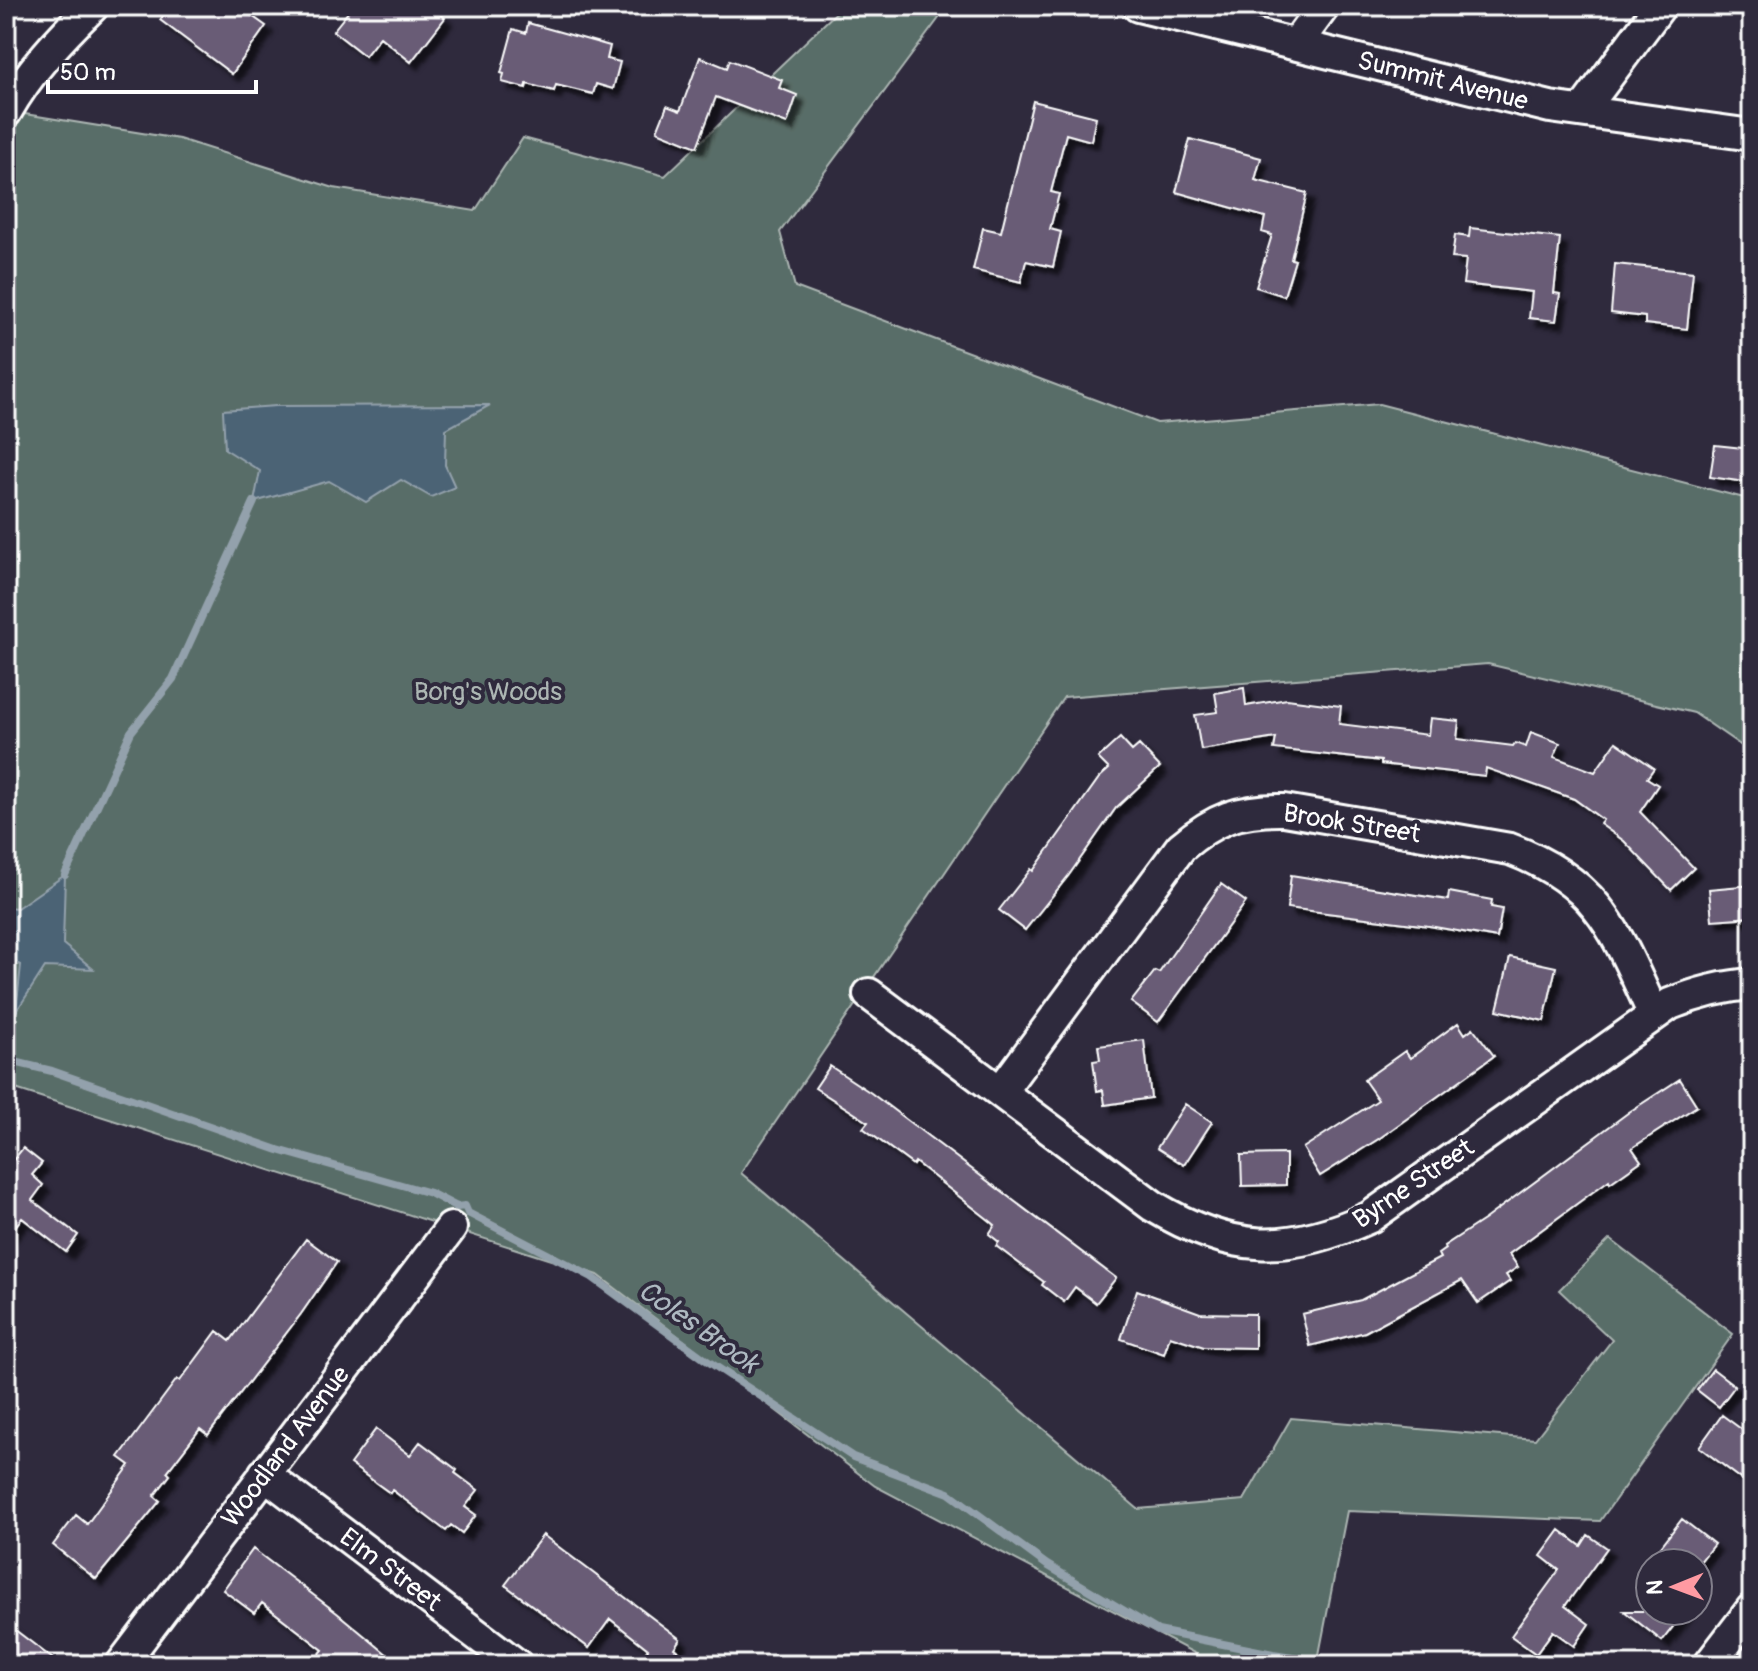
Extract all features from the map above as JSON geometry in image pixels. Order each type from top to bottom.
[{"type":"street","points":[[6,112],[56,42],[93,6]]},
{"type":"street","name":"Summit Avenue","points":[[1138,6],[1550,107],[1752,135]]},
{"type":"street","points":[[1296,44],[1324,6]]},
{"type":"street","points":[[1582,111],[1660,6]]},
{"type":"street","name":"Brook Street","points":[[1001,1091],[1181,847],[1203,828],[1228,816],[1259,809],[1284,810],[1510,849],[1541,860],[1569,878],[1598,905],[1616,933],[1654,1015]]},
{"type":"street","name":"Byrne Street","points":[[869,994],[1153,1206],[1185,1225],[1221,1238],[1258,1244],[1292,1243],[1332,1234],[1370,1217],[1670,1004],[1698,993],[1752,984]]},
{"type":"street","name":"Woodland Avenue","points":[[121,1665],[451,1228]]},
{"type":"street","name":"Elm Street","points":[[264,1474],[517,1665]]},
{"type":"street","points":[[1709,1665],[1752,1609]]},
{"type":"green space","name":"Borg's Woods","points":[[843,6],[948,6],[780,232],[795,287],[1157,423],[1379,404],[1752,500],[1752,753],[1694,713],[1488,664],[1064,697],[741,1173],[1138,1509],[1244,1500],[1291,1418],[1535,1439],[1612,1340],[1559,1290],[1610,1239],[1733,1334],[1600,1521],[1347,1511],[1317,1665],[1217,1665],[875,1486],[598,1275],[6,1086],[6,111],[179,139],[334,188],[475,211],[523,138],[665,176]]},
{"type":"water","points":[[490,405],[446,429],[445,465],[455,487],[431,497],[401,480],[366,502],[329,481],[254,502],[260,471],[225,449],[223,410],[276,406]]},
{"type":"water","points":[[65,875],[63,944],[93,969],[45,967],[16,1012],[21,965],[6,960],[6,907],[17,908]]},
{"type":"building","points":[[170,6],[238,6],[266,26],[232,74],[160,20]]},
{"type":"building","points":[[353,6],[430,6],[445,18],[411,62],[380,37],[365,56],[333,31]]},
{"type":"building","points":[[528,23],[610,46],[607,59],[620,62],[613,89],[596,84],[593,94],[556,85],[554,91],[502,82],[504,74],[501,73],[513,29],[526,33]]},
{"type":"building","points":[[700,57],[727,68],[730,60],[782,80],[779,88],[797,95],[787,124],[716,97],[697,147],[657,131],[667,106],[680,111]]},
{"type":"building","points":[[1033,101],[1096,117],[1091,141],[1066,134],[1051,192],[1059,194],[1050,229],[1061,232],[1053,267],[1026,261],[1021,282],[973,270],[983,228],[1001,232]]},
{"type":"building","points":[[1190,139],[1261,158],[1255,180],[1307,193],[1291,259],[1295,260],[1284,296],[1256,287],[1272,235],[1262,232],[1265,217],[1176,192]]},
{"type":"building","points":[[1470,228],[1560,238],[1554,293],[1560,294],[1556,321],[1529,318],[1532,292],[1463,284],[1466,259],[1452,258],[1455,235],[1469,237]]},
{"type":"building","points":[[1615,264],[1693,272],[1687,329],[1645,324],[1645,317],[1611,313]]},
{"type":"building","points":[[1715,445],[1752,449],[1752,483],[1710,477]]},
{"type":"building","points":[[1244,688],[1246,706],[1287,699],[1341,706],[1339,724],[1428,735],[1430,718],[1459,721],[1457,739],[1513,746],[1515,743],[1526,747],[1531,732],[1560,743],[1554,757],[1595,772],[1616,742],[1654,768],[1647,778],[1658,785],[1640,812],[1694,868],[1671,890],[1624,841],[1600,824],[1603,820],[1574,799],[1486,768],[1485,776],[1274,749],[1276,738],[1201,750],[1195,715],[1218,712],[1215,693]]},
{"type":"building","points":[[1120,738],[1132,751],[1139,745],[1160,767],[1116,808],[1025,930],[999,910],[1031,869],[1033,871],[1099,778],[1109,769],[1098,758]]},
{"type":"building","points":[[1291,875],[1448,900],[1449,892],[1492,900],[1491,907],[1502,909],[1497,938],[1287,908]]},
{"type":"building","points":[[1221,884],[1246,902],[1158,1022],[1131,1002],[1155,971],[1159,973]]},
{"type":"building","points":[[1752,885],[1752,917],[1712,920],[1709,889]]},
{"type":"building","points":[[1510,957],[1556,967],[1544,1021],[1497,1010]]},
{"type":"building","points":[[1458,1023],[1465,1034],[1473,1028],[1494,1056],[1380,1138],[1320,1176],[1303,1148],[1378,1100],[1364,1080],[1405,1051],[1410,1058]]},
{"type":"building","points":[[1144,1040],[1151,1098],[1105,1105],[1103,1090],[1097,1091],[1093,1061],[1100,1060],[1098,1046]]},
{"type":"building","points":[[830,1066],[871,1093],[1116,1278],[1096,1303],[1075,1287],[1064,1302],[1042,1285],[1044,1282],[996,1246],[999,1242],[989,1234],[995,1225],[915,1162],[913,1165],[863,1128],[868,1122],[815,1088]]},
{"type":"building","points":[[1680,1079],[1697,1106],[1632,1148],[1641,1161],[1610,1183],[1609,1180],[1509,1254],[1518,1267],[1506,1275],[1510,1281],[1478,1303],[1462,1280],[1365,1332],[1310,1346],[1302,1314],[1361,1300],[1440,1258],[1438,1254],[1445,1249],[1444,1246],[1629,1112]]},
{"type":"building","points":[[1185,1104],[1212,1122],[1184,1165],[1157,1148]]},
{"type":"building","points":[[23,1148],[42,1163],[32,1175],[43,1185],[32,1200],[78,1235],[66,1252],[22,1218],[6,1238],[6,1169]]},
{"type":"building","points":[[1286,1154],[1286,1185],[1242,1186],[1241,1155]]},
{"type":"building","points":[[306,1239],[337,1262],[208,1435],[200,1429],[167,1472],[170,1475],[154,1496],[160,1501],[96,1579],[53,1545],[76,1515],[87,1524],[130,1465],[119,1457],[177,1379],[180,1381],[217,1331],[230,1341]]},
{"type":"building","points":[[1137,1290],[1200,1313],[1255,1314],[1255,1348],[1204,1347],[1170,1336],[1164,1354],[1121,1339]]},
{"type":"building","points":[[1713,1369],[1735,1386],[1719,1407],[1697,1390]]},
{"type":"building","points":[[1722,1415],[1752,1437],[1752,1487],[1699,1447]]},
{"type":"building","points":[[376,1429],[410,1455],[420,1442],[478,1490],[465,1507],[476,1515],[462,1533],[451,1525],[446,1531],[392,1490],[390,1493],[350,1464]]},
{"type":"building","points":[[1682,1519],[1714,1544],[1712,1547],[1660,1547]]},
{"type":"building","points":[[1560,1530],[1581,1546],[1588,1535],[1607,1548],[1565,1606],[1589,1624],[1574,1646],[1553,1631],[1536,1654],[1511,1636],[1559,1570],[1541,1556]]},
{"type":"building","points":[[543,1535],[680,1639],[674,1648],[696,1665],[637,1665],[648,1649],[610,1619],[589,1648],[505,1585]]},
{"type":"building","points":[[253,1549],[400,1665],[310,1665],[323,1650],[262,1603],[254,1613],[223,1590]]},
{"type":"building","points":[[6,1623],[61,1665],[6,1665]]},
{"type":"building","points":[[1644,1627],[1673,1627],[1662,1641]]},
{"type":"waterway","points":[[65,875],[131,732],[173,679],[254,502]]},
{"type":"waterway","name":"Coles Brook","points":[[6,1060],[52,1071],[278,1150],[430,1193],[457,1207],[465,1206],[468,1213],[592,1277],[706,1360],[853,1457],[949,1493],[1047,1565],[1158,1631],[1346,1665]]}]
